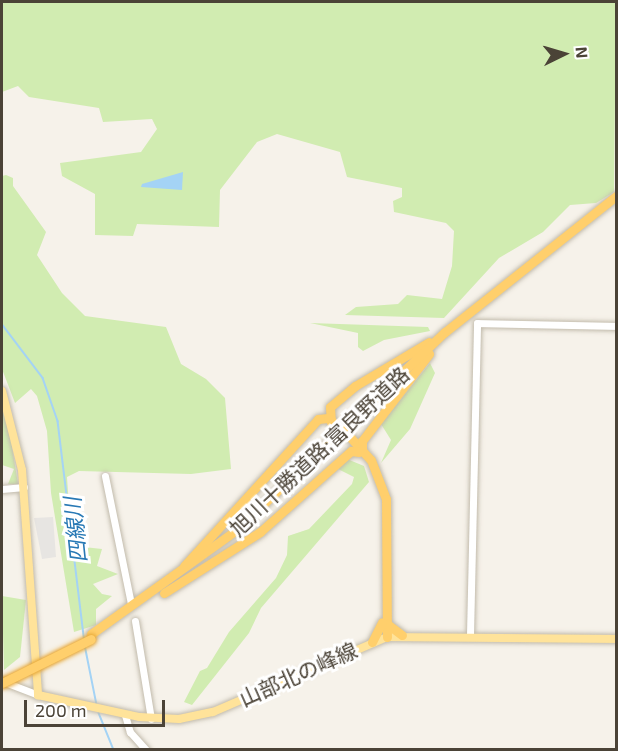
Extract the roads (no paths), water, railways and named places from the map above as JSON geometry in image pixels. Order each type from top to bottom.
[{"type":"highway","name":"旭川十勝道路;富良野道路","points":[[162,591],[264,506],[445,332],[616,196]]},
{"type":"highway","name":"旭川十勝道路;富良野道路","points":[[2,681],[91,637],[162,591],[267,511],[429,354],[616,203]]},
{"type":"highway","points":[[328,418],[330,407],[355,386],[445,332]]},
{"type":"highway","points":[[361,451],[362,441],[429,354]]},
{"type":"highway","points":[[328,418],[339,429]]},
{"type":"highway","points":[[162,591],[220,531],[310,425],[328,418]]},
{"type":"highway","points":[[348,439],[361,451],[381,479],[386,499],[385,638]]},
{"type":"highway","points":[[162,591],[260,532],[351,451],[361,451]]},
{"type":"highway","points":[[384,622],[402,635]]},
{"type":"highway","points":[[372,642],[384,622]]},
{"type":"main road","points":[[2,391],[19,451],[24,487],[39,695]]},
{"type":"main road","name":"山部北の峰線","points":[[39,695],[151,719],[213,712],[372,642],[402,635],[616,639]]},
{"type":"street","points":[[470,635],[477,322],[616,326]]},
{"type":"street","points":[[105,476],[131,604]]},
{"type":"street","points":[[2,489],[24,487]]},
{"type":"street","points":[[135,621],[151,719]]},
{"type":"street","points":[[2,681],[39,695]]},
{"type":"street","points":[[125,715],[130,732],[146,750]]},
{"type":"water","points":[[183,172],[182,190],[141,187],[142,184]]},
{"type":"waterway","name":"四線川","points":[[2,324],[43,378],[58,421],[84,637]]},
{"type":"waterway","name":"四線川","points":[[85,645],[97,705]]},
{"type":"waterway","name":"四線川","points":[[99,713],[114,750]]}]
